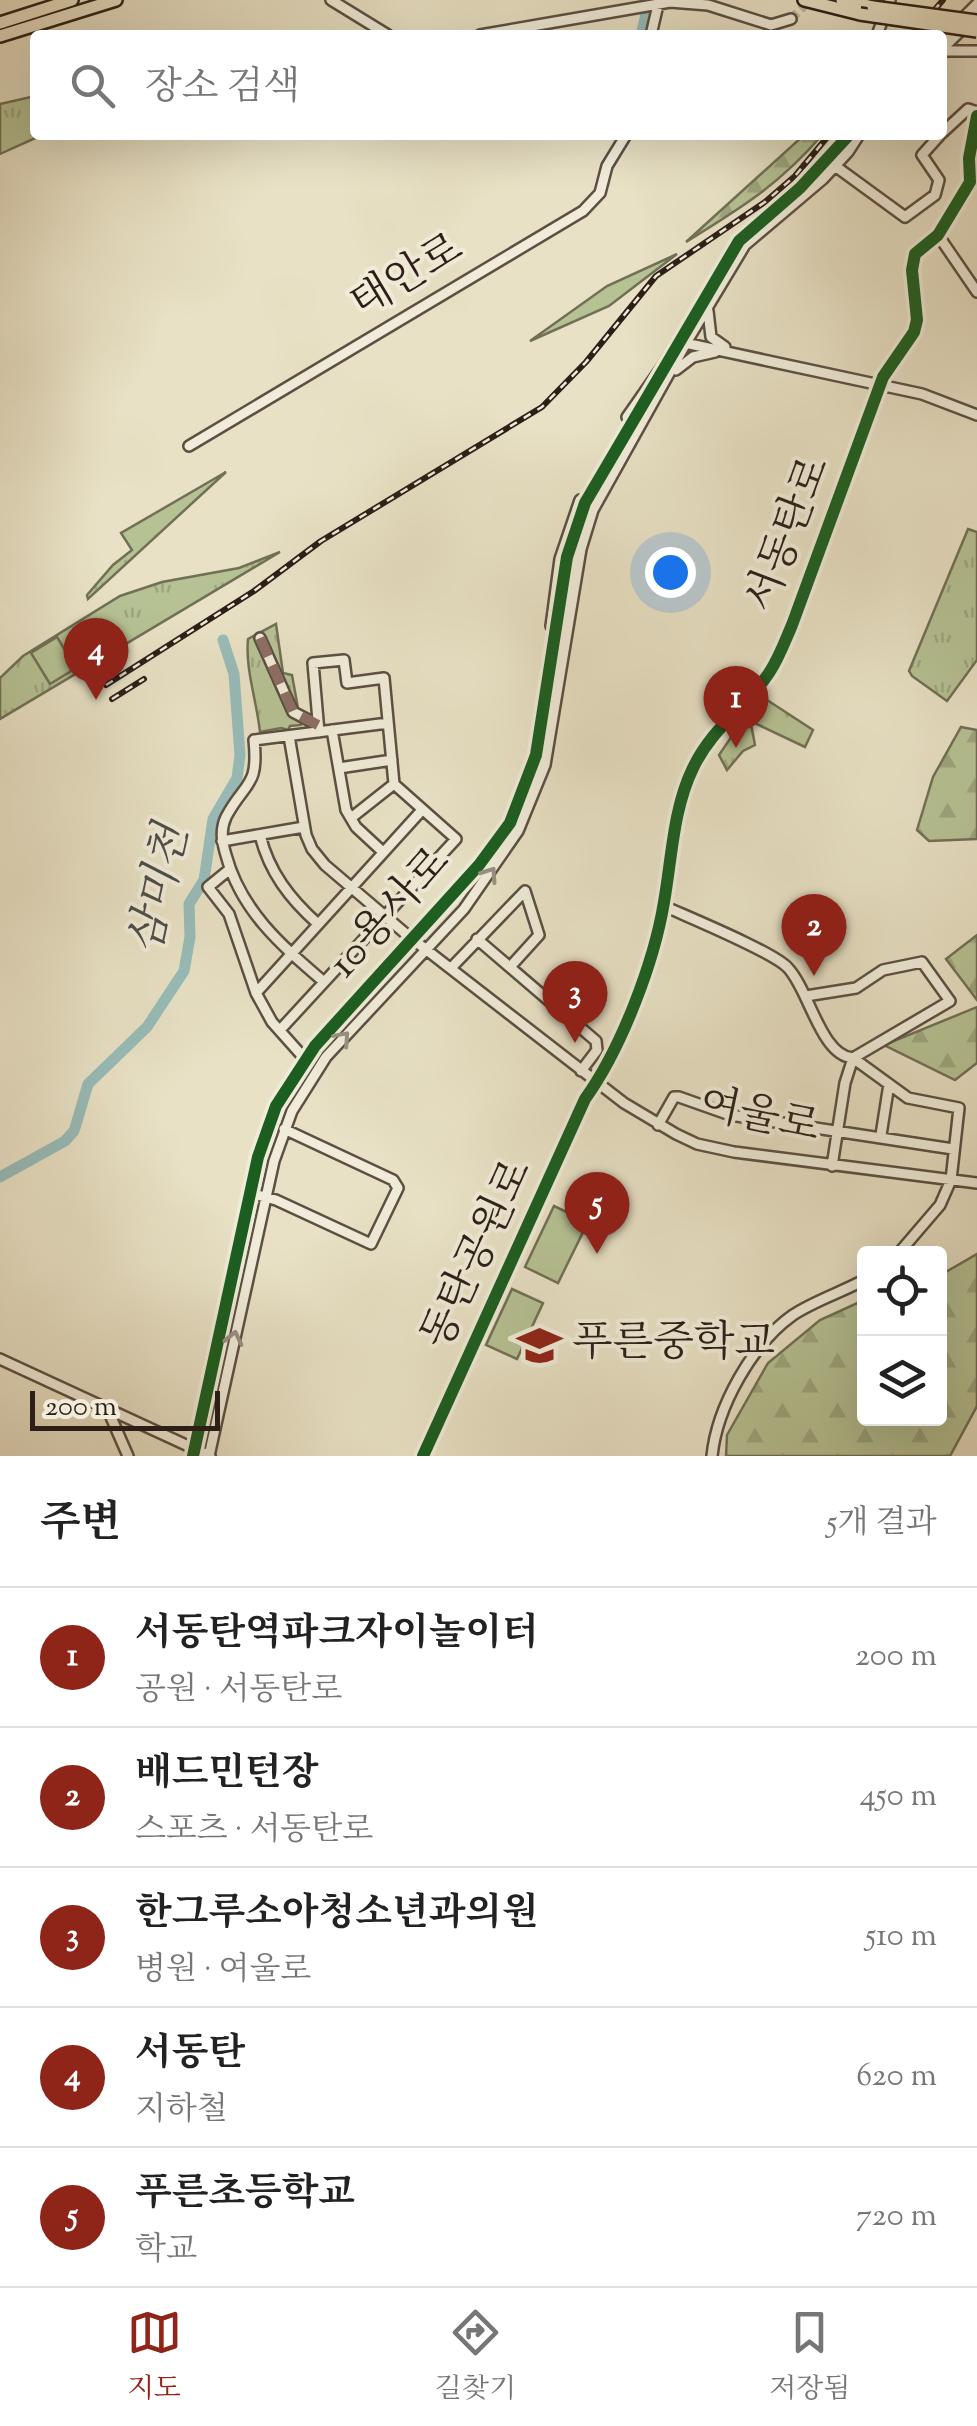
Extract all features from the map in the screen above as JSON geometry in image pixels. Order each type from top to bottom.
[{"type":"main road","points":[[0,25],[72,0]]},
{"type":"main road","points":[[0,25],[116,0]]},
{"type":"main road","points":[[804,0],[926,26],[977,30]]},
{"type":"main road","points":[[842,0],[977,18]]},
{"type":"main road","points":[[0,36],[87,5]]},
{"type":"main road","points":[[40,30],[86,14],[87,5]]},
{"type":"main road","points":[[0,44],[30,34]]},
{"type":"street","points":[[331,0],[380,30]]},
{"type":"street","points":[[879,30],[890,0]]},
{"type":"street","points":[[509,30],[691,2],[772,25],[792,20]]},
{"type":"street","points":[[947,34],[977,4]]},
{"type":"street","points":[[652,30],[654,6]]},
{"type":"street","points":[[947,45],[977,18]]},
{"type":"street","points":[[947,50],[977,51]]},
{"type":"street","points":[[947,128],[968,109],[977,114],[969,158],[970,182],[938,235],[977,292]]},
{"type":"street","name":"태안로","points":[[189,446],[584,210],[600,193],[607,166],[623,140]]},
{"type":"street","name":"10용사로","points":[[194,1452],[250,1192],[268,1124],[286,1087],[305,1059],[480,865],[510,823],[536,755],[586,529],[602,492],[742,239],[831,164],[847,140]]},
{"type":"street","name":"10용사로","points":[[209,1456],[266,1197],[284,1129],[301,1094],[326,1056],[480,890],[530,808],[545,765],[560,559],[585,490],[640,394],[682,342],[745,245],[854,140]]},
{"type":"street","points":[[831,164],[904,217],[936,195],[939,180],[922,155],[936,140]]},
{"type":"street","name":"서동탄로","points":[[596,1083],[644,980],[664,906],[677,817],[692,768],[723,721],[760,685],[775,663],[885,372],[907,344],[917,320],[914,254],[938,235]]},
{"type":"street","points":[[716,292],[708,310],[709,332],[715,342],[732,351]]},
{"type":"street","points":[[682,342],[922,394],[977,415]]},
{"type":"street","points":[[664,384],[690,359],[732,351]]},
{"type":"street","points":[[640,394],[651,394],[654,403]]},
{"type":"street","name":"10용사로","points":[[553,679],[576,536],[588,505],[637,415]]},
{"type":"street","points":[[260,638],[292,712],[318,729]]},
{"type":"street","points":[[280,1030],[456,839],[394,784],[384,678],[347,683],[344,660],[313,664],[318,729]]},
{"type":"street","points":[[324,982],[261,924],[242,899],[222,841],[226,818],[255,772],[254,740],[388,723]]},
{"type":"street","points":[[332,730],[346,810],[384,852]]},
{"type":"street","points":[[222,841],[304,828],[289,736]]},
{"type":"street","points":[[339,768],[392,760]]},
{"type":"street","points":[[351,818],[394,784]]},
{"type":"street","points":[[256,993],[422,810]]},
{"type":"street","name":"여울로","points":[[304,828],[317,857],[385,916],[596,1083],[658,1125],[716,1149],[977,1182]]},
{"type":"street","points":[[260,835],[274,872],[292,900],[318,924]]},
{"type":"street","points":[[230,868],[208,887],[229,914],[256,993],[305,1059]]},
{"type":"street","points":[[452,966],[526,891],[540,934],[510,968]]},
{"type":"street","points":[[664,906],[787,966],[831,1048],[844,1058],[852,1058],[950,1001],[925,962],[884,970],[856,988],[806,996]]},
{"type":"street","points":[[477,940],[596,1040],[597,1050],[581,1071]]},
{"type":"street","points":[[852,1058],[908,1098],[959,1108],[950,1180],[940,1205],[905,1246]]},
{"type":"street","points":[[832,1166],[844,1083],[852,1058]]},
{"type":"street","name":"동탄공원로","points":[[424,1456],[585,1098],[596,1083]]},
{"type":"street","points":[[881,1136],[889,1084]]},
{"type":"street","points":[[658,1125],[674,1097],[679,1096],[730,1115],[953,1148]]},
{"type":"street","points":[[250,1192],[371,1244],[398,1188],[394,1180],[284,1129]]},
{"type":"street","points":[[712,1456],[714,1436],[731,1391],[760,1348],[793,1315],[857,1283]]},
{"type":"street","points":[[0,1359],[209,1456]]},
{"type":"street","points":[[108,1408],[128,1456]]},
{"type":"green space","points":[[30,97],[31,140],[0,154],[0,104]]},
{"type":"green space","points":[[798,140],[818,140],[775,182],[686,242]]},
{"type":"green space","points":[[677,254],[609,306],[530,341],[607,286]]},
{"type":"green space","points":[[226,472],[88,599],[87,595],[113,565],[132,550],[121,533]]},
{"type":"green space","points":[[968,529],[977,532],[977,660],[947,701],[909,671]]},
{"type":"green space","points":[[280,552],[0,719],[0,678],[23,656],[120,596],[162,582],[239,568]]},
{"type":"green space","points":[[276,624],[283,673],[292,675],[301,725],[260,732],[248,639]]},
{"type":"green space","points":[[57,637],[76,668],[50,684],[31,653]]},
{"type":"green space","points":[[764,698],[813,730],[805,747],[744,718]]},
{"type":"green space","points":[[751,724],[755,745],[743,751],[727,770],[719,755],[738,727]]},
{"type":"green space","points":[[961,727],[977,730],[977,839],[929,841],[917,830],[933,777]]},
{"type":"green space","points":[[977,935],[977,1000],[946,959]]},
{"type":"green space","points":[[977,1007],[977,1063],[955,1080],[884,1045]]},
{"type":"green space","points":[[554,1206],[588,1222],[558,1283],[525,1267]]},
{"type":"green space","points":[[977,1254],[977,1406],[950,1456],[726,1456],[727,1435],[768,1363],[820,1320],[857,1303],[857,1426],[947,1426],[947,1271]]},
{"type":"green space","points":[[512,1289],[543,1303],[517,1359],[486,1345]]},
{"type":"waterway","name":"삼미천","points":[[642,30],[648,6]]},
{"type":"waterway","name":"삼미천","points":[[75,1128],[88,1084],[147,1027],[184,971],[190,937],[189,904],[204,880],[213,819],[237,778],[240,755],[234,674],[223,640]]},
{"type":"waterway","name":"삼미천","points":[[0,1177],[65,1141],[74,1131]]},
{"type":"tunnel","points":[[791,19],[810,0]]},
{"type":"tunnel","points":[[638,416],[673,358]]},
{"type":"railway","points":[[917,30],[943,0]]},
{"type":"railway","points":[[106,685],[254,591],[321,541],[542,407],[586,362],[656,276],[765,202],[795,176],[825,140]]},
{"type":"railway","points":[[112,699],[144,679]]},
{"type":"marked path","points":[[260,638],[293,712],[318,725]]},
{"type":"cycle path","points":[[423,1456],[585,1099],[611,1056],[634,1005],[659,926],[686,784],[710,740],[760,685],[776,661],[883,377],[914,332],[915,254],[938,235],[970,182],[969,158],[977,116]]},
{"type":"cycle path","points":[[193,1456],[258,1157],[276,1106],[315,1046],[479,865],[510,823],[536,755],[567,557],[585,503],[739,241],[800,188],[844,140]]},
{"type":"place","name":"서동탄","points":[[96,700]]},
{"type":"place","name":"서동탄역파크자이놀이터","points":[[736,748]]},
{"type":"place","name":"배드민턴장","points":[[814,976]]},
{"type":"place","name":"한그루소아청소년과의원","points":[[575,1043]]},
{"type":"place","name":"푸른초등학교","points":[[597,1254]]},
{"type":"place","name":"푸른중학교","points":[[539,1345]]}]
